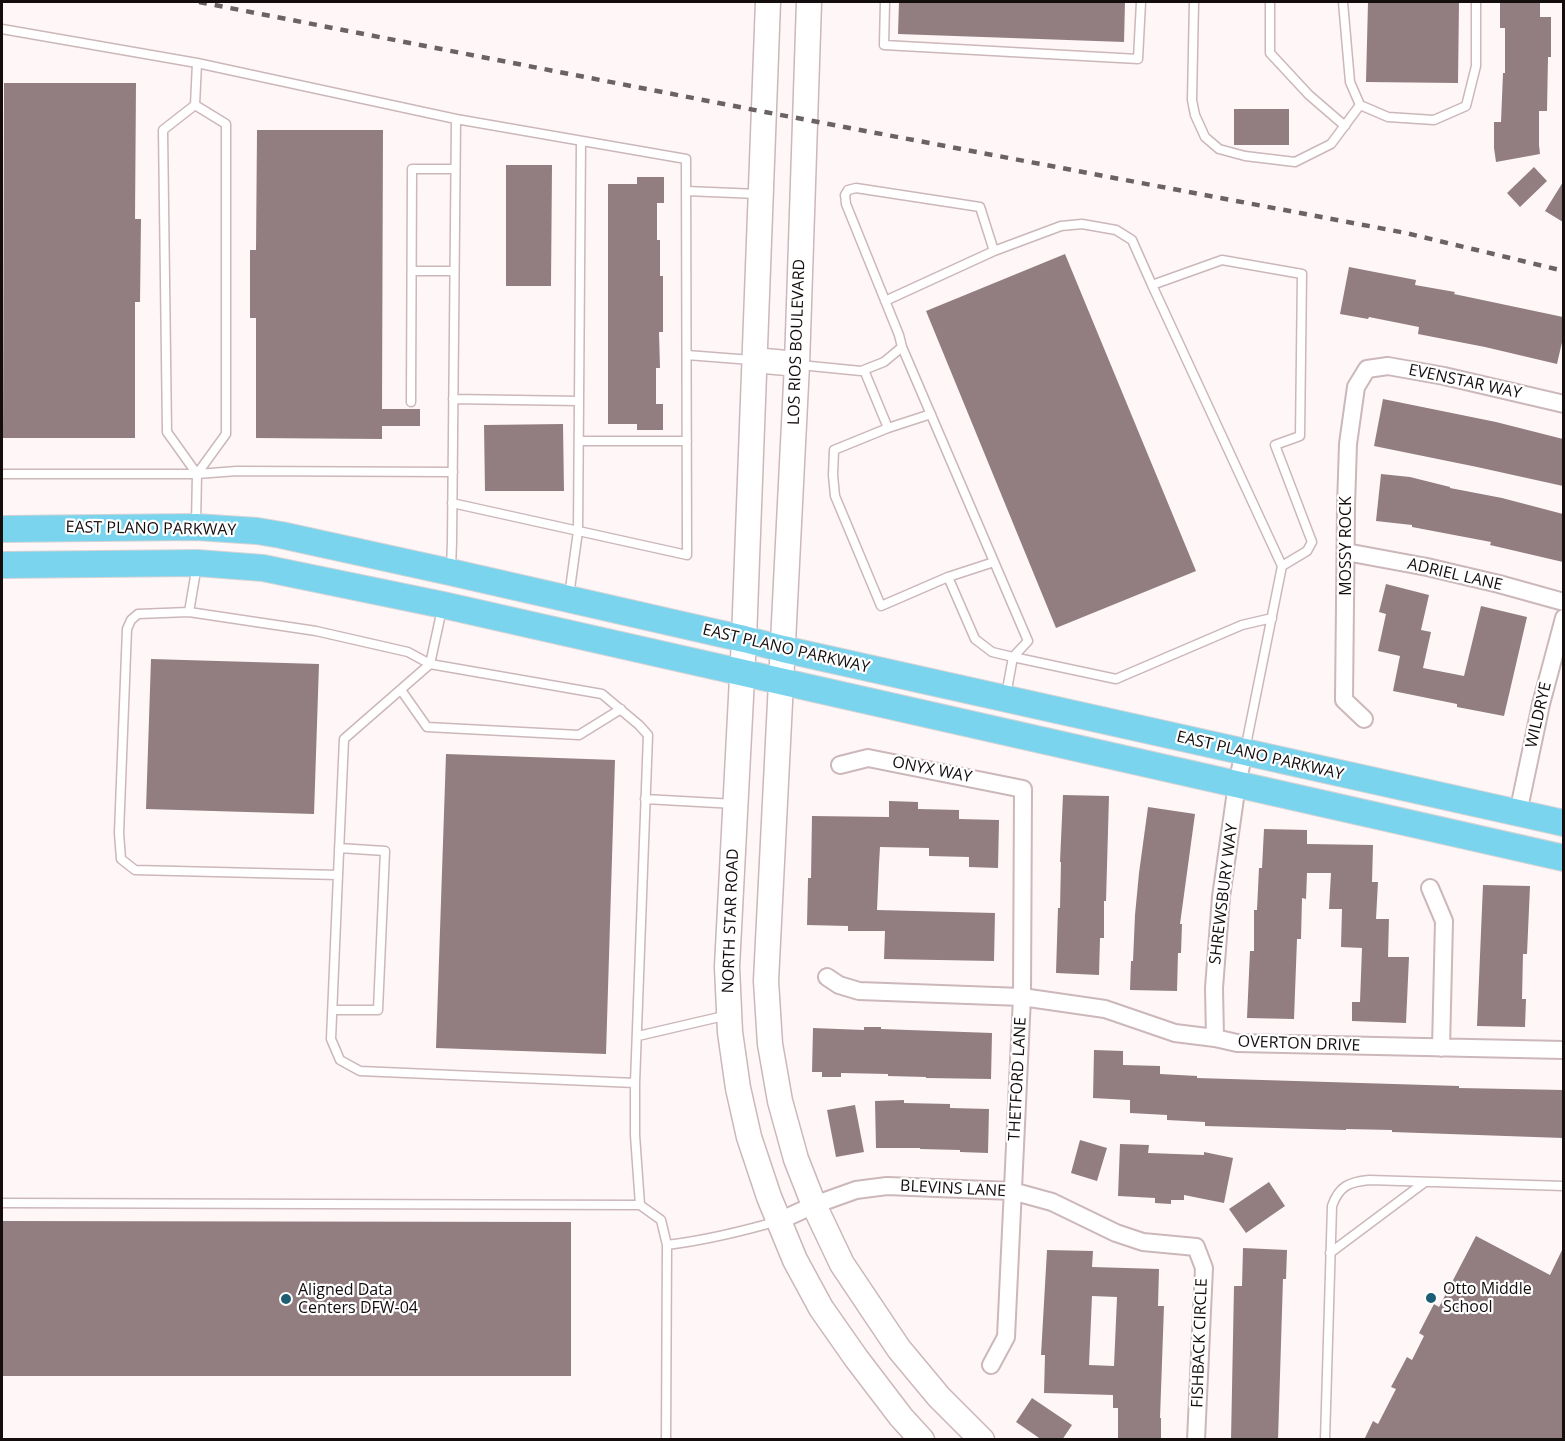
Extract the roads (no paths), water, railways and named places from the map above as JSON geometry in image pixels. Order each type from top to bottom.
[{"type":"main road","points":[[744,639],[768,2]]},
{"type":"main road","name":"LOS RIOS BOULEVARD","points":[[781,682],[796,364],[809,2]]},
{"type":"main road","points":[[754,360],[796,364]]},
{"type":"main road","points":[[196,527],[197,563]]},
{"type":"main road","name":"EAST PLANO PARKWAY","points":[[2,529],[196,527],[281,535],[1563,823]]},
{"type":"main road","name":"EAST PLANO PARKWAY","points":[[2,565],[197,563],[263,568],[443,606],[1563,858]]},
{"type":"main road","points":[[443,606],[450,572]]},
{"type":"main road","name":"NORTH STAR ROAD","points":[[744,639],[727,967],[729,1015],[738,1088],[749,1137],[769,1197],[795,1260],[821,1308],[914,1434]]},
{"type":"main road","points":[[781,682],[766,981],[770,1044],[780,1101],[796,1159],[814,1205],[842,1264],[899,1349],[939,1397],[982,1440]]},
{"type":"main road","points":[[998,730],[1005,699]]},
{"type":"main road","points":[[729,1015],[768,1011]]},
{"type":"street","name":"EVENSTAR WAY","points":[[1367,369],[1388,366],[1444,376],[1563,404]]},
{"type":"street","name":"MOSSY ROCK","points":[[1364,719],[1344,700],[1348,444],[1356,387],[1367,369]]},
{"type":"street","name":"ADRIEL LANE","points":[[1346,552],[1427,567],[1563,602]]},
{"type":"street","name":"WILDRYE","points":[[1518,813],[1541,704],[1563,618]]},
{"type":"street","name":"SHREWSBURY WAY","points":[[1215,1038],[1214,988],[1221,897],[1237,784],[1245,752]]},
{"type":"street","name":"ONYX WAY","points":[[840,765],[868,758],[1023,789]]},
{"type":"street","name":"THETFORD LANE","points":[[991,1365],[1006,1336],[1022,997],[1023,789]]},
{"type":"street","points":[[1430,888],[1444,921],[1441,1048]]},
{"type":"street","name":"OVERTON DRIVE","points":[[827,977],[839,985],[859,992],[1022,997],[1105,1009],[1175,1033],[1237,1043],[1563,1050]]},
{"type":"street","name":"BLEVINS LANE","points":[[779,1221],[856,1190],[887,1186],[1012,1191],[1052,1202],[1116,1233],[1143,1242],[1196,1247]]},
{"type":"street","name":"FISHBACK CIRCLE","points":[[1196,1247],[1204,1268],[1196,1440]]},
{"type":"lane","points":[[885,2],[884,45],[1138,59],[1141,2]]},
{"type":"lane","points":[[1194,2],[1192,100],[1195,115],[1205,137],[1219,149],[1245,156],[1295,162],[1331,144],[1360,105]]},
{"type":"lane","points":[[1270,2],[1270,53],[1309,95],[1345,126]]},
{"type":"lane","points":[[1343,2],[1350,82],[1360,105],[1388,117],[1434,120],[1466,106],[1476,66],[1476,2]]},
{"type":"lane","points":[[2,28],[197,63],[456,119],[686,159],[687,555],[452,503]]},
{"type":"lane","points":[[197,63],[195,105],[163,130],[167,432],[197,474]]},
{"type":"lane","points":[[195,105],[226,124],[226,434],[197,474],[196,527]]},
{"type":"lane","points":[[450,572],[456,119]]},
{"type":"lane","points":[[569,599],[578,531],[581,141]]},
{"type":"lane","points":[[411,402],[412,169],[455,170]]},
{"type":"lane","points":[[994,251],[980,207],[856,188],[848,190],[845,195],[846,204],[902,347],[1028,641],[1013,657],[1005,699]]},
{"type":"lane","points":[[686,191],[762,195]]},
{"type":"lane","points":[[885,301],[994,251],[1061,226],[1082,224],[1116,230],[1132,240],[1282,566],[1245,752]]},
{"type":"lane","points":[[1152,285],[1222,260],[1302,274],[1300,436],[1275,445],[1311,542],[1307,550],[1282,566]]},
{"type":"lane","points":[[412,271],[454,271]]},
{"type":"lane","points":[[796,364],[861,371],[884,362],[902,347]]},
{"type":"lane","points":[[687,355],[754,360]]},
{"type":"lane","points":[[864,370],[888,428]]},
{"type":"lane","points":[[453,399],[579,401]]},
{"type":"lane","points":[[931,414],[888,428],[834,450],[835,495],[881,606],[948,577],[994,562]]},
{"type":"lane","points":[[579,441],[687,441]]},
{"type":"lane","points":[[2,474],[197,474],[237,471],[453,472]]},
{"type":"lane","points":[[189,612],[197,563]]},
{"type":"lane","points":[[948,577],[975,639],[992,652],[1116,679],[1242,625],[1272,618]]},
{"type":"lane","points":[[443,606],[430,664],[344,739],[331,1039],[340,1060],[360,1071],[635,1083]]},
{"type":"lane","points":[[338,874],[135,870],[121,859],[119,833],[127,629],[131,620],[138,614],[189,612],[316,631],[408,652],[430,664],[602,694],[648,735],[635,1083],[635,1135],[640,1205]]},
{"type":"lane","points":[[401,690],[427,727],[579,735],[621,709]]},
{"type":"lane","points":[[645,799],[735,804]]},
{"type":"lane","points":[[333,1010],[378,1010],[385,850],[339,848]]},
{"type":"lane","points":[[638,1036],[729,1015]]},
{"type":"lane","points":[[1324,1440],[1332,1206],[1336,1195],[1345,1186],[1369,1180],[1563,1186]]},
{"type":"lane","points":[[1330,1253],[1425,1182]]},
{"type":"lane","points":[[2,1203],[640,1205],[661,1220],[667,1245],[666,1440]]},
{"type":"lane","points":[[667,1245],[700,1241],[779,1221]]},
{"type":"railway","points":[[199,2],[1406,233],[1564,271]]},
{"type":"place","name":"Otto Middle School","points":[[1431,1298]]},
{"type":"place","name":"Aligned Data Centers DFW-04","points":[[286,1299]]}]
